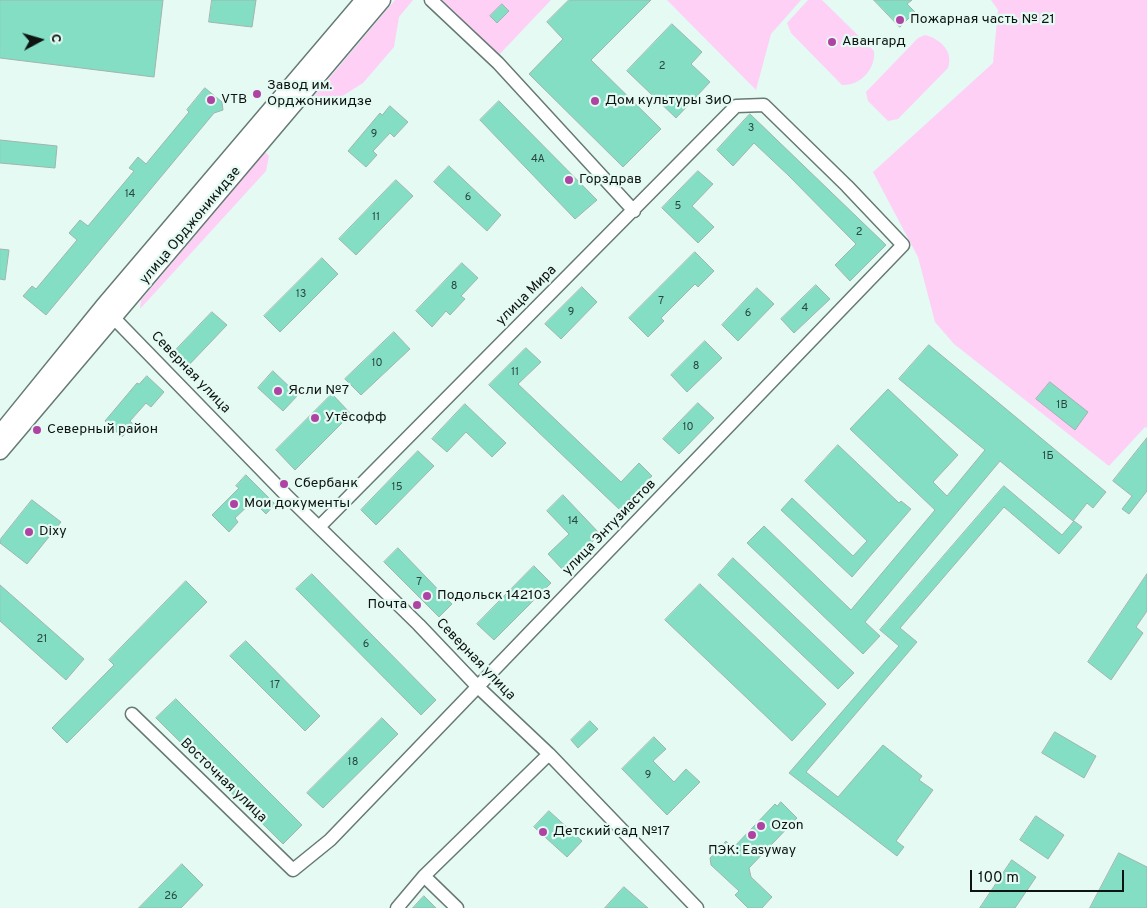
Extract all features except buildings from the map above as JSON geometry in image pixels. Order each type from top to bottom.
[{"type":"main road","name":"улица Орджоникидзе","points":[[0,452],[109,312],[364,0]]},
{"type":"main road","name":"улица Орджоникидзе","points":[[0,434],[382,0]]},
{"type":"street","points":[[431,0],[498,63],[634,211]]},
{"type":"street","name":"улица Мира","points":[[320,526],[736,106],[764,105],[847,186],[903,246]]},
{"type":"street","name":"улица Энтузиастов","points":[[294,870],[330,840],[903,246]]},
{"type":"street","name":"Северная улица","points":[[109,312],[478,687],[549,754],[697,908]]},
{"type":"street","name":"Восточная улица","points":[[132,714],[294,870]]},
{"type":"street","points":[[396,908],[424,876],[549,754]]},
{"type":"street","points":[[424,876],[456,908]]},
{"type":"shaded area","points":[[395,0],[413,0],[399,17],[394,47],[363,83],[336,100],[311,104],[315,95]]},
{"type":"shaded area","points":[[435,0],[551,0],[496,58]]},
{"type":"shaded area","points":[[667,0],[801,0],[771,34],[756,90]]},
{"type":"shaded area","name":"Авангард","points":[[808,0],[822,0],[874,51],[873,64],[861,79],[849,85],[842,85],[791,33],[787,23]]},
{"type":"shaded area","points":[[991,0],[1147,0],[1147,428],[1145,427],[1109,466],[954,344],[935,322],[918,257],[873,172],[993,63],[998,10]]},
{"type":"shaded area","points":[[925,35],[936,39],[947,51],[949,56],[948,68],[898,119],[888,121],[868,101],[866,92],[918,38]]},
{"type":"shaded area","points":[[265,152],[269,156],[266,171],[140,309],[141,300]]},
{"type":"place","name":"Пожарная часть № 21","points":[[900,20]]},
{"type":"place","name":"Авангард","points":[[832,42]]},
{"type":"place","name":"Завод им. Орджоникидзе","points":[[257,94]]},
{"type":"place","name":"VTB","points":[[211,100]]},
{"type":"place","name":"Дом культуры ЗиО","points":[[595,101]]},
{"type":"place","name":"Горздрав","points":[[569,180]]},
{"type":"place","name":"Ясли №7","points":[[278,391]]},
{"type":"place","name":"Утёсофф","points":[[315,418]]},
{"type":"place","name":"Северный район","points":[[37,430]]},
{"type":"place","name":"Сбербанк","points":[[284,484]]},
{"type":"place","name":"Мои документы","points":[[234,504]]},
{"type":"place","name":"Dixy","points":[[29,532]]},
{"type":"place","name":"Подольск 142103","points":[[427,596]]},
{"type":"place","name":"Почта","points":[[417,605]]},
{"type":"place","name":"Ozon","points":[[761,826]]},
{"type":"place","name":"Детский сад №17","points":[[543,832]]},
{"type":"place","name":"ПЭК: Easyway","points":[[752,835]]}]
